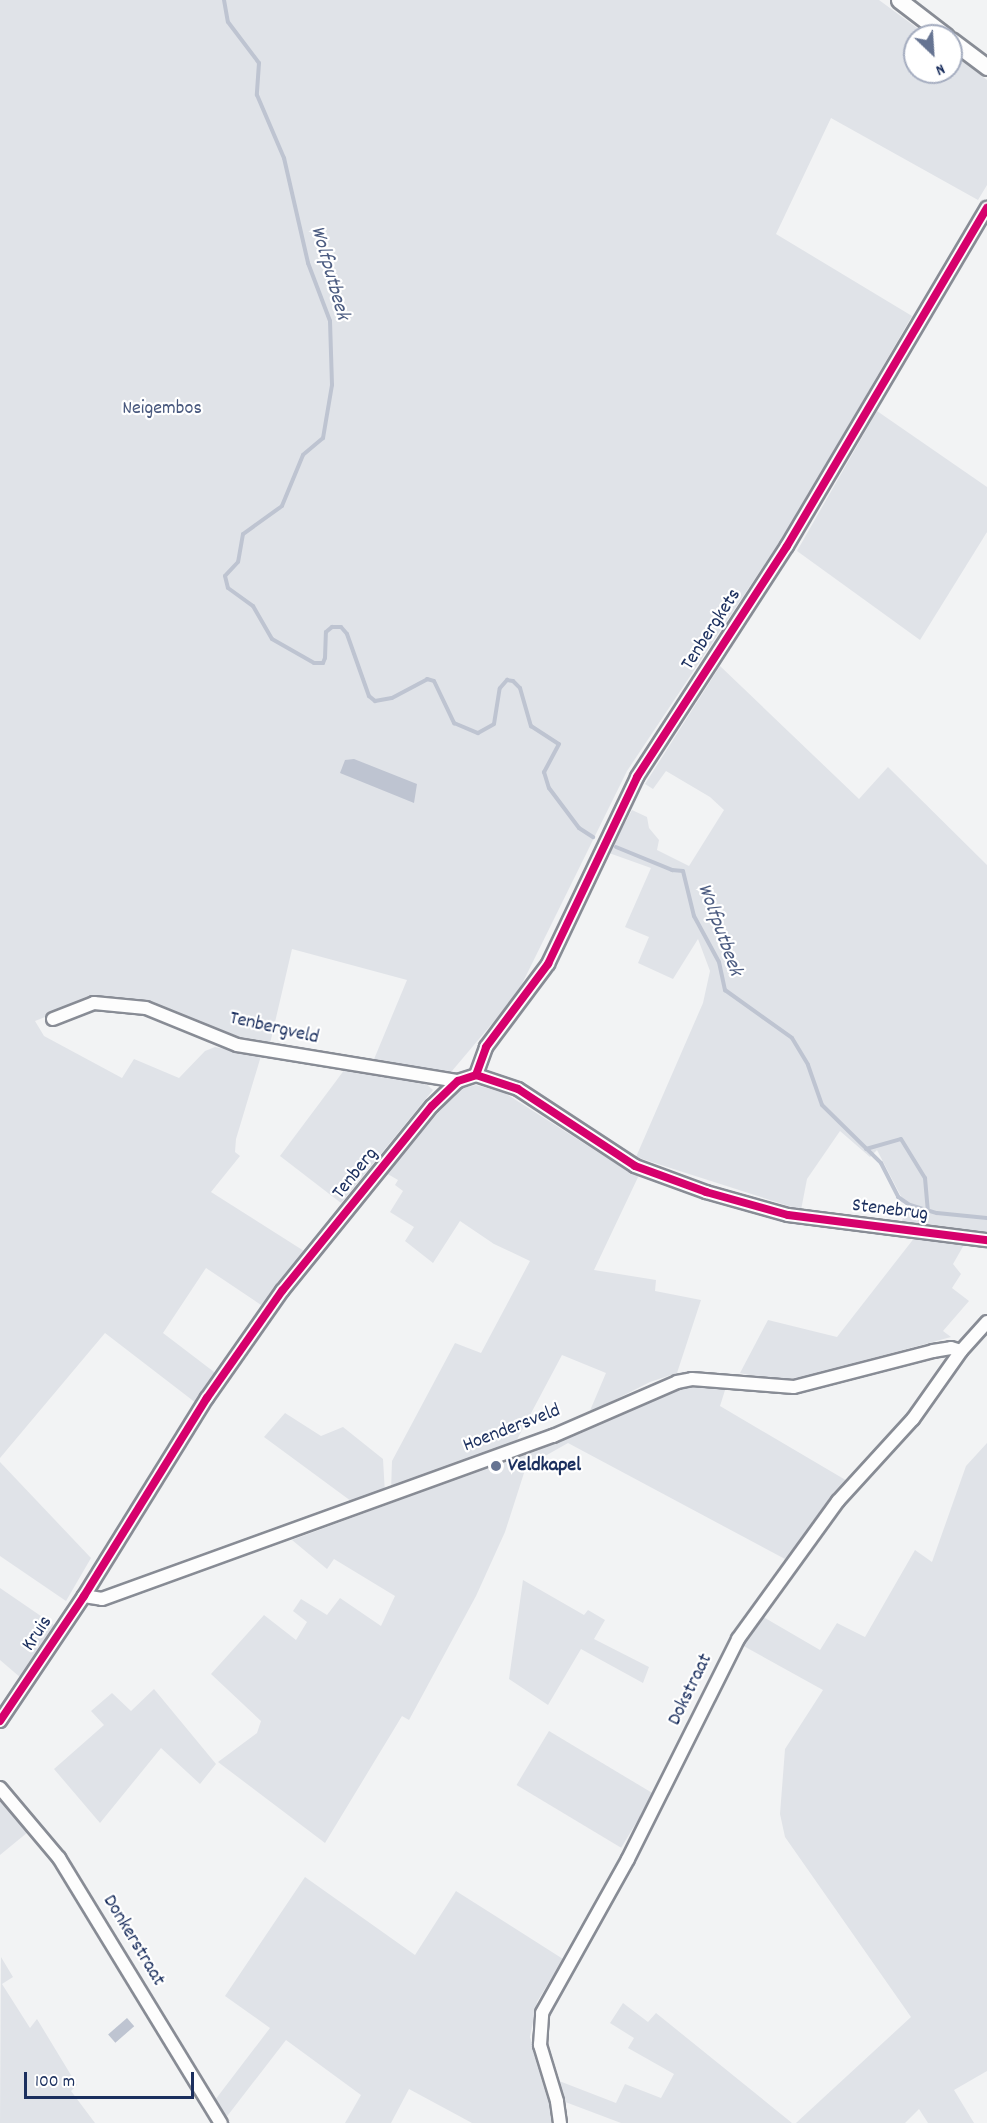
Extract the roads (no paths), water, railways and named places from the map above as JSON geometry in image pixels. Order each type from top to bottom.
[{"type":"main road","points":[[899,0],[930,24]]},
{"type":"main road","points":[[963,49],[987,67]]},
{"type":"street","name":"Tenbergkets","points":[[476,1075],[486,1047],[548,964],[637,777],[787,546],[987,208]]},
{"type":"street","name":"Tenbergveld","points":[[52,1018],[94,1003],[146,1008],[237,1045],[458,1081]]},
{"type":"street","name":"Tenberg","points":[[84,1596],[207,1398],[282,1291],[432,1106],[458,1081],[476,1075]]},
{"type":"street","name":"Stenebrug","points":[[476,1075],[518,1089],[635,1166],[706,1192],[788,1215],[987,1240]]},
{"type":"street","name":"Dokstraat","points":[[560,2123],[557,2101],[540,2045],[540,2023],[547,2000],[628,1858],[742,1632],[838,1501],[913,1419],[961,1351],[987,1322]]},
{"type":"street","name":"Hoendersveld","points":[[84,1596],[102,1599],[552,1436],[676,1382],[692,1379],[794,1387],[933,1351],[951,1348],[961,1351]]},
{"type":"street","name":"Kruis","points":[[0,1721],[84,1596]]},
{"type":"street","name":"Donkerstraat","points":[[0,1788],[59,1858],[221,2123]]},
{"type":"waterway","name":"Wolfputbeek","points":[[224,0],[228,22],[259,63],[257,95],[284,158],[308,263],[330,321],[332,385],[323,438],[303,455],[282,506],[243,534],[238,562],[225,576],[228,588],[253,606],[272,639],[314,663],[323,663],[325,658],[326,632],[332,627],[341,627],[347,634],[369,696],[375,701],[392,698],[427,679],[434,681],[454,723],[478,733],[494,724],[500,688],[507,680],[513,681],[520,688],[531,726],[559,744],[544,772],[549,788],[579,828],[593,837]]},
{"type":"waterway","name":"Wolfputbeek","points":[[616,847],[672,870],[683,871],[694,916],[719,962],[725,990],[792,1038],[808,1065],[822,1105],[881,1163],[898,1197],[910,1205],[937,1213],[987,1218]]},
{"type":"waterway","points":[[866,1149],[901,1139],[925,1178],[928,1210]]},
{"type":"place","name":"Veldkapel","points":[[496,1466]]},
{"type":"park label","name":"Neigembos","points":[[162,409]]}]
